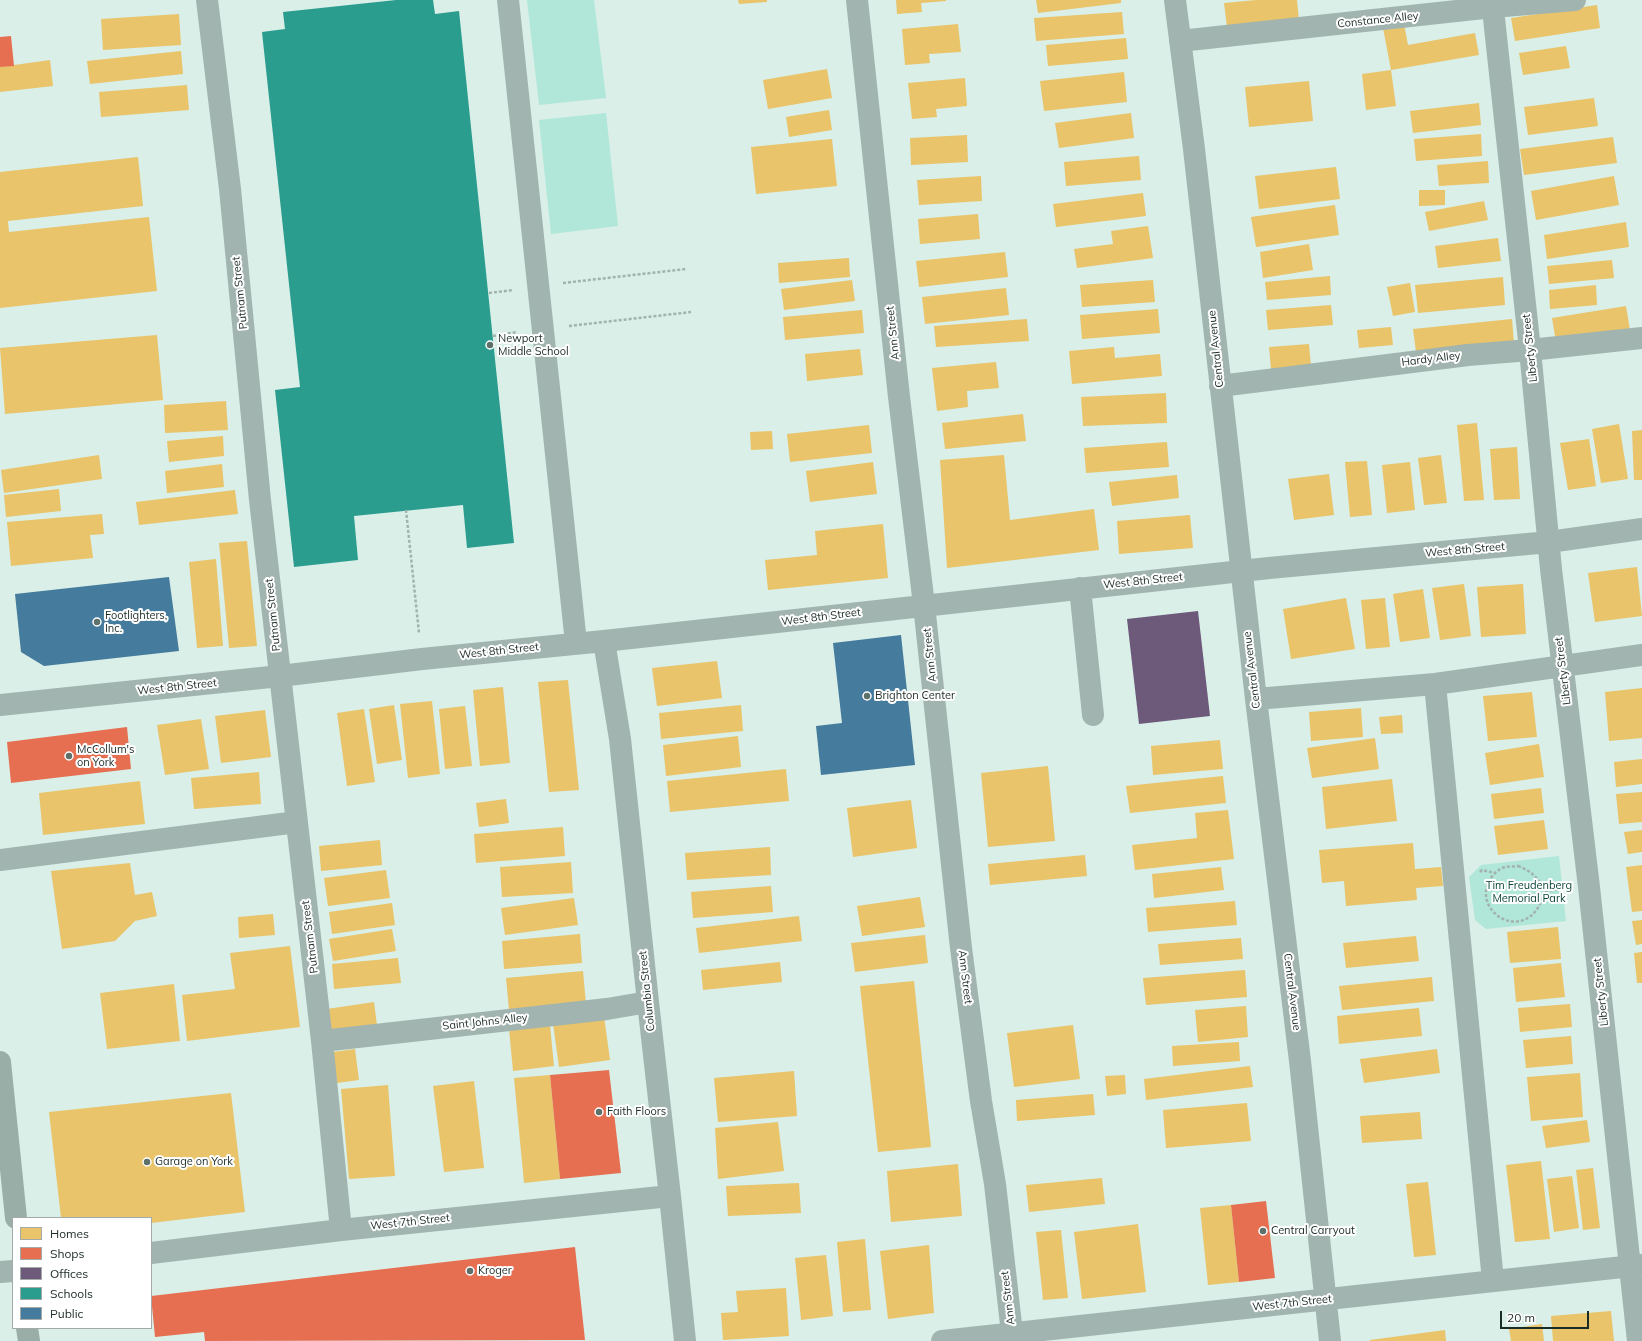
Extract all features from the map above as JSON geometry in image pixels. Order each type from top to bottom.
[{"type":"main road","points":[[0,1062],[3,1125],[16,1217]]},
{"type":"main road","points":[[28,1329],[29,1341]]},
{"type":"street","name":"Putnam Street","points":[[207,0],[230,189],[260,500],[322,1041],[341,1230]]},
{"type":"street","points":[[508,0],[576,643]]},
{"type":"street","name":"Ann Street","points":[[857,0],[899,397],[924,605],[961,948],[981,1101],[995,1184],[1012,1333]]},
{"type":"street","name":"Central Avenue","points":[[1175,0],[1197,173],[1241,571],[1300,1061],[1330,1341]]},
{"type":"street","name":"Constance Alley","points":[[1180,41],[1493,4],[1576,0]]},
{"type":"street","name":"Liberty Street","points":[[1493,4],[1562,666],[1636,1266],[1638,1341]]},
{"type":"street","name":"Hardy Alley","points":[[1220,386],[1468,355],[1642,338]]},
{"type":"street","name":"West 8th Street","points":[[0,705],[280,676],[422,659],[604,641],[1241,571],[1549,542],[1642,529]]},
{"type":"street","points":[[1080,588],[1093,715]]},
{"type":"street","name":"Columbia Street","points":[[604,641],[620,739],[685,1341]]},
{"type":"street","points":[[1256,699],[1435,684],[1642,655]]},
{"type":"street","points":[[1435,684],[1494,1281]]},
{"type":"street","points":[[0,860],[297,822]]},
{"type":"street","name":"Saint Johns Alley","points":[[322,1041],[607,1009],[648,1002]]},
{"type":"street","name":"West 7th Street","points":[[152,1253],[341,1230],[670,1196]]},
{"type":"street","name":"West 7th Street","points":[[942,1341],[1636,1266]]},
{"type":"street","points":[[0,1272],[12,1271]]},
{"type":"path","points":[[489,293],[686,269]]},
{"type":"path","points":[[493,336],[543,328],[691,312]]},
{"type":"path","points":[[406,510],[422,659]]},
{"type":"path","points":[[1518,866],[1529,871],[1538,879],[1545,890],[1541,902],[1535,912],[1527,919],[1516,922],[1504,921],[1495,915],[1488,906],[1486,895],[1487,888],[1488,883],[1495,873],[1506,867],[1518,866]]},
{"type":"path","points":[[1478,877],[1482,870],[1495,873]]},
{"type":"path","points":[[1483,885],[1487,888]]},
{"type":"green space","points":[[527,0],[594,0],[606,98],[539,105]]},
{"type":"green space","points":[[606,113],[618,226],[551,234],[539,120]]},
{"type":"green space","name":"Tim Freudenberg Memorial Park","points":[[1559,856],[1566,921],[1486,929],[1475,920],[1469,877],[1481,865]]},
{"type":"building: Homes","points":[[738,0],[767,0],[767,2],[739,4]]},
{"type":"building: Homes","points":[[896,0],[946,1],[921,3],[922,12],[897,14]]},
{"type":"building: Homes","points":[[1036,0],[1121,0],[1121,3],[1038,13]]},
{"type":"building: Homes","points":[[1256,0],[1297,0],[1299,20],[1227,27],[1224,3]]},
{"type":"building: Homes","points":[[1597,5],[1600,28],[1515,41],[1511,18]]},
{"type":"building: Homes","points":[[1122,12],[1124,34],[1036,41],[1034,18]]},
{"type":"building: Homes","points":[[179,14],[181,45],[103,50],[101,19]]},
{"type":"building: Homes","points":[[958,24],[961,52],[929,54],[930,63],[905,65],[902,29]]},
{"type":"building: Homes","points":[[1404,24],[1408,45],[1475,33],[1479,55],[1391,70],[1383,28]]},
{"type":"building: Homes","points":[[1126,38],[1128,59],[1048,66],[1046,45]]},
{"type":"building: Homes","points":[[1566,46],[1570,68],[1523,75],[1519,53]]},
{"type":"building: Homes","points":[[181,51],[183,74],[90,84],[87,61]]},
{"type":"building: Homes","points":[[50,60],[53,86],[0,92],[0,67]]},
{"type":"building: Homes","points":[[827,69],[832,98],[768,109],[763,80]]},
{"type":"building: Homes","points":[[1391,70],[1396,106],[1366,110],[1362,74]]},
{"type":"building: Homes","points":[[1124,72],[1127,102],[1044,111],[1040,81]]},
{"type":"building: Homes","points":[[965,78],[967,106],[936,109],[937,117],[912,119],[908,83]]},
{"type":"building: Homes","points":[[1309,81],[1313,121],[1249,127],[1245,87]]},
{"type":"building: Homes","points":[[187,85],[189,110],[101,117],[99,92]]},
{"type":"building: Homes","points":[[1594,98],[1598,126],[1528,135],[1524,107]]},
{"type":"building: Homes","points":[[1479,103],[1481,125],[1413,133],[1410,111]]},
{"type":"building: Homes","points":[[829,110],[832,130],[789,137],[786,117]]},
{"type":"building: Homes","points":[[1131,113],[1134,138],[1059,148],[1055,123]]},
{"type":"building: Homes","points":[[1481,134],[1482,156],[1416,161],[1414,139]]},
{"type":"building: Homes","points":[[967,135],[968,162],[911,165],[910,138]]},
{"type":"building: Homes","points":[[1613,137],[1617,163],[1524,175],[1520,149]]},
{"type":"building: Homes","points":[[832,139],[837,186],[756,194],[751,147]]},
{"type":"building: Homes","points":[[1139,156],[1141,180],[1066,186],[1064,162]]},
{"type":"building: Homes","points":[[138,157],[143,206],[8,221],[9,232],[149,217],[157,291],[0,308],[0,172]]},
{"type":"building: Homes","points":[[1488,161],[1489,183],[1439,186],[1437,165]]},
{"type":"building: Homes","points":[[1336,167],[1340,199],[1259,209],[1255,176]]},
{"type":"building: Homes","points":[[981,176],[982,201],[919,205],[917,180]]},
{"type":"building: Homes","points":[[1614,176],[1619,205],[1536,220],[1531,191]]},
{"type":"building: Homes","points":[[1419,190],[1445,190],[1445,205],[1419,206]]},
{"type":"building: Homes","points":[[1143,193],[1146,216],[1056,227],[1053,204]]},
{"type":"building: Homes","points":[[1484,201],[1488,220],[1429,231],[1425,212]]},
{"type":"building: Homes","points":[[1335,205],[1339,235],[1256,247],[1251,217]]},
{"type":"building: Homes","points":[[978,214],[980,239],[920,244],[918,219]]},
{"type":"building: Homes","points":[[1626,222],[1629,247],[1547,259],[1544,235]]},
{"type":"building: Homes","points":[[1148,226],[1153,258],[1077,268],[1074,249],[1113,244],[1111,231]]},
{"type":"building: Homes","points":[[1498,238],[1501,261],[1438,268],[1435,246]]},
{"type":"building: Homes","points":[[1309,244],[1313,270],[1263,278],[1260,252]]},
{"type":"building: Homes","points":[[1005,252],[1008,277],[919,287],[916,261]]},
{"type":"building: Homes","points":[[849,258],[850,277],[779,283],[778,263]]},
{"type":"building: Homes","points":[[1612,260],[1614,278],[1549,284],[1547,266]]},
{"type":"building: Homes","points":[[1330,276],[1331,295],[1267,300],[1265,282]]},
{"type":"building: Homes","points":[[1503,277],[1505,305],[1418,313],[1415,285]]},
{"type":"building: Homes","points":[[852,280],[855,301],[784,310],[781,289]]},
{"type":"building: Homes","points":[[1153,280],[1155,302],[1082,307],[1080,285]]},
{"type":"building: Homes","points":[[1410,283],[1415,312],[1393,316],[1387,287]]},
{"type":"building: Homes","points":[[1596,285],[1597,305],[1550,309],[1549,290]]},
{"type":"building: Homes","points":[[1006,288],[1009,315],[925,324],[922,297]]},
{"type":"building: Homes","points":[[1331,305],[1333,325],[1268,330],[1266,310]]},
{"type":"building: Homes","points":[[1626,306],[1630,330],[1556,342],[1552,318]]},
{"type":"building: Homes","points":[[1158,309],[1160,333],[1082,339],[1080,315]]},
{"type":"building: Homes","points":[[862,310],[864,333],[785,340],[783,317]]},
{"type":"building: Homes","points":[[1027,319],[1029,341],[936,347],[934,326]]},
{"type":"building: Homes","points":[[1512,319],[1514,343],[1416,352],[1413,329]]},
{"type":"building: Homes","points":[[1391,327],[1393,345],[1359,348],[1357,330]]},
{"type":"building: Homes","points":[[157,335],[163,400],[5,414],[0,348]]},
{"type":"building: Homes","points":[[1309,344],[1311,366],[1271,369],[1269,347]]},
{"type":"building: Homes","points":[[1114,347],[1115,358],[1160,354],[1162,376],[1072,384],[1069,351]]},
{"type":"building: Homes","points":[[860,349],[863,375],[807,381],[805,354]]},
{"type":"building: Homes","points":[[996,362],[999,388],[967,391],[968,407],[937,411],[932,368]]},
{"type":"building: Homes","points":[[1166,393],[1167,423],[1083,426],[1081,397]]},
{"type":"building: Homes","points":[[226,401],[228,430],[165,433],[164,405]]},
{"type":"building: Homes","points":[[1023,414],[1026,441],[945,449],[942,423]]},
{"type":"building: Homes","points":[[1477,423],[1484,500],[1464,501],[1457,425]]},
{"type":"building: Homes","points":[[1619,424],[1628,479],[1601,483],[1592,429]]},
{"type":"building: Homes","points":[[869,425],[872,453],[790,462],[787,434]]},
{"type":"building: Homes","points":[[1642,430],[1642,480],[1634,480],[1632,431]]},
{"type":"building: Homes","points":[[772,431],[773,449],[751,450],[750,432]]},
{"type":"building: Homes","points":[[223,436],[224,456],[169,462],[167,441]]},
{"type":"building: Homes","points":[[1589,439],[1596,486],[1568,490],[1560,443]]},
{"type":"building: Homes","points":[[1167,442],[1169,467],[1086,473],[1084,448]]},
{"type":"building: Homes","points":[[1517,447],[1520,499],[1494,500],[1490,449]]},
{"type":"building: Homes","points":[[99,455],[102,479],[4,493],[1,470]]},
{"type":"building: Homes","points":[[1004,455],[1010,520],[1094,509],[1099,550],[947,568],[940,460]]},
{"type":"building: Homes","points":[[1441,455],[1447,503],[1424,505],[1418,458]]},
{"type":"building: Homes","points":[[1367,461],[1372,515],[1350,517],[1345,462]]},
{"type":"building: Homes","points":[[873,462],[877,494],[810,502],[806,471]]},
{"type":"building: Homes","points":[[1410,462],[1415,510],[1387,513],[1382,465]]},
{"type":"building: Homes","points":[[222,464],[224,487],[167,493],[165,471]]},
{"type":"building: Homes","points":[[1329,474],[1334,515],[1294,520],[1288,479]]},
{"type":"building: Homes","points":[[1177,475],[1179,498],[1112,506],[1109,482]]},
{"type":"building: Homes","points":[[59,489],[61,511],[6,517],[4,495]]},
{"type":"building: Homes","points":[[235,490],[238,514],[139,525],[136,502]]},
{"type":"building: Homes","points":[[102,514],[104,534],[90,535],[93,558],[11,566],[7,522]]},
{"type":"building: Homes","points":[[1190,515],[1193,548],[1119,554],[1117,521]]},
{"type":"building: Homes","points":[[883,524],[888,578],[768,590],[765,560],[817,555],[815,531]]},
{"type":"building: Homes","points":[[247,541],[257,646],[229,648],[219,543]]},
{"type":"building: Homes","points":[[216,559],[223,646],[197,648],[189,562]]},
{"type":"building: Homes","points":[[1637,567],[1642,616],[1595,622],[1588,573]]},
{"type":"building: Homes","points":[[1464,584],[1471,636],[1440,640],[1432,588]]},
{"type":"building: Homes","points":[[1523,584],[1526,634],[1481,637],[1477,587]]},
{"type":"building: Homes","points":[[1423,589],[1430,638],[1400,642],[1393,594]]},
{"type":"building: Homes","points":[[1346,598],[1355,649],[1291,659],[1283,609]]},
{"type":"building: Homes","points":[[1385,598],[1390,647],[1366,649],[1361,600]]},
{"type":"building: Homes","points":[[717,661],[722,698],[657,706],[652,668]]},
{"type":"building: Homes","points":[[568,680],[579,790],[549,792],[538,682]]},
{"type":"building: Homes","points":[[503,687],[510,763],[480,766],[473,690]]},
{"type":"building: Homes","points":[[1642,688],[1642,738],[1609,741],[1605,692]]},
{"type":"building: Homes","points":[[1532,692],[1537,737],[1488,741],[1483,696]]},
{"type":"building: Homes","points":[[432,701],[440,774],[408,778],[400,704]]},
{"type":"building: Homes","points":[[394,705],[402,760],[377,764],[369,709]]},
{"type":"building: Homes","points":[[741,705],[743,731],[661,739],[659,713]]},
{"type":"building: Homes","points":[[465,706],[472,766],[445,769],[439,709]]},
{"type":"building: Homes","points":[[1361,708],[1363,737],[1311,741],[1309,712]]},
{"type":"building: Homes","points":[[364,709],[375,782],[347,786],[337,713]]},
{"type":"building: Homes","points":[[265,710],[271,757],[221,763],[215,716]]},
{"type":"building: Homes","points":[[1402,715],[1403,733],[1381,734],[1379,717]]},
{"type":"building: Homes","points":[[201,719],[209,769],[165,775],[157,725]]},
{"type":"building: Homes","points":[[738,736],[741,767],[666,776],[663,745]]},
{"type":"building: Homes","points":[[1375,738],[1379,769],[1312,778],[1307,748]]},
{"type":"building: Homes","points":[[1220,740],[1223,769],[1153,775],[1151,746]]},
{"type":"building: Homes","points":[[1539,744],[1544,777],[1490,785],[1485,753]]},
{"type":"building: Homes","points":[[1642,759],[1642,784],[1616,787],[1614,762]]},
{"type":"building: Homes","points":[[1048,766],[1055,841],[988,847],[981,773]]},
{"type":"building: Homes","points":[[786,769],[789,801],[670,812],[667,781]]},
{"type":"building: Homes","points":[[259,772],[261,804],[194,809],[191,778]]},
{"type":"building: Homes","points":[[1223,776],[1226,803],[1130,813],[1126,786]]},
{"type":"building: Homes","points":[[1392,779],[1397,821],[1326,829],[1322,787]]},
{"type":"building: Homes","points":[[140,781],[145,824],[43,835],[39,793]]},
{"type":"building: Homes","points":[[1541,788],[1544,813],[1494,819],[1491,794]]},
{"type":"building: Homes","points":[[1642,792],[1642,822],[1619,824],[1616,794]]},
{"type":"building: Homes","points":[[506,799],[509,823],[479,827],[476,803]]},
{"type":"building: Homes","points":[[911,800],[917,848],[853,857],[847,808]]},
{"type":"building: Homes","points":[[1228,810],[1234,859],[1135,870],[1132,845],[1197,838],[1195,813]]},
{"type":"building: Homes","points":[[1544,820],[1548,849],[1498,855],[1494,826]]},
{"type":"building: Homes","points":[[563,827],[565,856],[476,863],[474,834]]},
{"type":"building: Homes","points":[[1642,830],[1642,852],[1628,854],[1624,832]]},
{"type":"building: Homes","points":[[380,840],[382,865],[321,871],[319,846]]},
{"type":"building: Homes","points":[[1413,843],[1415,869],[1441,867],[1443,886],[1416,888],[1417,900],[1346,906],[1344,881],[1322,883],[1319,850]]},
{"type":"building: Homes","points":[[770,847],[771,875],[687,880],[685,853]]},
{"type":"building: Homes","points":[[1085,855],[1087,876],[990,885],[988,864]]},
{"type":"building: Homes","points":[[571,862],[573,893],[502,897],[500,867]]},
{"type":"building: Homes","points":[[130,863],[135,895],[152,892],[157,916],[135,921],[115,941],[62,949],[51,871]]},
{"type":"building: Homes","points":[[1642,865],[1642,911],[1632,912],[1626,867]]},
{"type":"building: Homes","points":[[1221,867],[1224,890],[1154,898],[1152,874]]},
{"type":"building: Homes","points":[[386,870],[390,898],[328,906],[324,878]]},
{"type":"building: Homes","points":[[771,886],[773,912],[693,918],[691,892]]},
{"type":"building: Homes","points":[[920,897],[925,927],[862,936],[857,906]]},
{"type":"building: Homes","points":[[574,898],[578,925],[505,935],[501,908]]},
{"type":"building: Homes","points":[[1235,901],[1237,925],[1148,932],[1146,908]]},
{"type":"building: Homes","points":[[392,903],[395,925],[332,934],[329,912]]},
{"type":"building: Homes","points":[[273,914],[275,935],[239,938],[238,917]]},
{"type":"building: Homes","points":[[799,916],[802,941],[699,953],[696,928]]},
{"type":"building: Homes","points":[[1642,920],[1642,944],[1636,945],[1632,921]]},
{"type":"building: Homes","points":[[1558,927],[1561,959],[1510,963],[1507,932]]},
{"type":"building: Homes","points":[[392,929],[396,951],[333,961],[329,939]]},
{"type":"building: Homes","points":[[580,934],[582,963],[504,969],[502,941]]},
{"type":"building: Homes","points":[[925,935],[928,963],[855,972],[851,943]]},
{"type":"building: Homes","points":[[1416,936],[1419,961],[1346,968],[1343,943]]},
{"type":"building: Homes","points":[[1241,938],[1243,959],[1160,965],[1158,944]]},
{"type":"building: Homes","points":[[290,946],[300,1027],[187,1041],[182,995],[235,989],[230,953]]},
{"type":"building: Homes","points":[[1642,952],[1642,983],[1637,983],[1634,953]]},
{"type":"building: Homes","points":[[398,958],[401,983],[334,989],[332,964]]},
{"type":"building: Homes","points":[[780,962],[782,982],[703,990],[701,970]]},
{"type":"building: Homes","points":[[1561,963],[1565,997],[1516,1002],[1513,968]]},
{"type":"building: Homes","points":[[1245,970],[1247,997],[1146,1005],[1143,978]]},
{"type":"building: Homes","points":[[583,971],[586,1004],[509,1010],[506,978]]},
{"type":"building: Homes","points":[[1432,977],[1434,1001],[1342,1010],[1339,986]]},
{"type":"building: Homes","points":[[914,981],[931,1147],[878,1152],[860,986]]},
{"type":"building: Homes","points":[[174,984],[180,1041],[107,1049],[100,993]]},
{"type":"building: Homes","points":[[374,1002],[377,1025],[330,1031],[327,1009]]},
{"type":"building: Homes","points":[[1570,1004],[1572,1027],[1520,1032],[1518,1008]]},
{"type":"building: Homes","points":[[1246,1006],[1248,1037],[1198,1042],[1195,1010]]},
{"type":"building: Homes","points":[[1419,1008],[1422,1036],[1339,1044],[1337,1016]]},
{"type":"building: Homes","points":[[604,1016],[610,1060],[559,1067],[553,1024]]},
{"type":"building: Homes","points":[[550,1025],[554,1066],[513,1071],[509,1029]]},
{"type":"building: Homes","points":[[1073,1025],[1080,1079],[1014,1087],[1007,1033]]},
{"type":"building: Homes","points":[[1571,1036],[1573,1064],[1526,1068],[1523,1040]]},
{"type":"building: Homes","points":[[1239,1042],[1240,1061],[1173,1066],[1172,1046]]},
{"type":"building: Homes","points":[[355,1049],[359,1080],[337,1083],[333,1052]]},
{"type":"building: Homes","points":[[1437,1049],[1440,1073],[1364,1083],[1360,1059]]},
{"type":"building: Homes","points":[[1250,1066],[1253,1087],[1146,1100],[1144,1079]]},
{"type":"building: Homes","points":[[794,1071],[797,1116],[718,1122],[714,1078]]},
{"type":"building: Homes","points":[[1580,1073],[1583,1117],[1531,1121],[1527,1077]]},
{"type":"building: Homes","points":[[550,1075],[560,1179],[524,1183],[514,1078]]},
{"type":"building: Homes","points":[[1125,1075],[1126,1094],[1107,1096],[1105,1076]]},
{"type":"building: Homes","points":[[474,1081],[484,1168],[444,1172],[433,1086]]},
{"type":"building: Homes","points":[[388,1085],[395,1176],[349,1179],[341,1089]]},
{"type":"building: Homes","name":"Garage on York","points":[[231,1093],[245,1212],[152,1223],[152,1217],[61,1217],[49,1112]]},
{"type":"building: Homes","points":[[1093,1094],[1095,1115],[1017,1121],[1016,1100]]},
{"type":"building: Homes","points":[[1247,1103],[1251,1141],[1166,1148],[1163,1110]]},
{"type":"building: Homes","points":[[1420,1112],[1422,1139],[1362,1143],[1360,1116]]},
{"type":"building: Homes","points":[[1587,1120],[1590,1142],[1546,1148],[1542,1126]]},
{"type":"building: Homes","points":[[778,1122],[784,1171],[718,1179],[715,1128]]},
{"type":"building: Homes","points":[[1541,1161],[1550,1239],[1515,1242],[1506,1165]]},
{"type":"building: Homes","points":[[958,1164],[962,1216],[891,1222],[887,1171]]},
{"type":"building: Homes","points":[[1593,1168],[1600,1228],[1583,1230],[1576,1170]]},
{"type":"building: Homes","points":[[1572,1176],[1579,1228],[1554,1232],[1547,1179]]},
{"type":"building: Homes","points":[[1102,1178],[1105,1204],[1029,1212],[1026,1185]]},
{"type":"building: Homes","points":[[1428,1182],[1436,1255],[1414,1257],[1406,1184]]},
{"type":"building: Homes","points":[[799,1183],[801,1213],[728,1216],[726,1186]]},
{"type":"building: Homes","points":[[1231,1205],[1239,1282],[1208,1285],[1200,1208]]},
{"type":"building: Homes","points":[[1138,1224],[1146,1292],[1082,1299],[1074,1232]]},
{"type":"building: Homes","points":[[1061,1230],[1068,1298],[1043,1300],[1036,1232]]},
{"type":"building: Homes","points":[[865,1239],[871,1310],[843,1312],[837,1242]]},
{"type":"building: Homes","points":[[929,1245],[934,1313],[888,1319],[880,1251]]},
{"type":"building: Homes","points":[[826,1255],[833,1316],[801,1320],[795,1258]]},
{"type":"building: Homes","points":[[786,1288],[789,1336],[723,1340],[721,1313],[738,1312],[736,1291]]},
{"type":"building: Homes","points":[[1611,1311],[1614,1341],[1553,1341],[1551,1316]]},
{"type":"building: Homes","points":[[1542,1324],[1544,1341],[1511,1341],[1509,1329]]},
{"type":"building: Homes","points":[[1445,1330],[1446,1341],[1370,1341],[1370,1340]]},
{"type":"building: Shops","points":[[11,36],[14,66],[0,67],[0,37]]},
{"type":"building: Shops","name":"McCollum's on York","points":[[127,727],[131,769],[11,783],[7,742]]},
{"type":"building: Shops","points":[[609,1070],[621,1173],[560,1179],[550,1075]]},
{"type":"building: Shops","points":[[1266,1201],[1275,1278],[1239,1282],[1231,1205]]},
{"type":"building: Shops","name":"Kroger","points":[[575,1247],[585,1340],[205,1341],[204,1332],[155,1337],[152,1296]]},
{"type":"building: Offices","points":[[1198,611],[1210,716],[1139,724],[1127,619]]},
{"type":"building: Schools","points":[[396,0],[433,0],[435,14],[459,11],[514,543],[467,548],[463,505],[354,516],[358,560],[294,567],[275,390],[300,387],[262,32],[285,29],[283,12]]},
{"type":"building: Public","name":"Footlighters, Inc.","points":[[169,577],[179,651],[44,666],[21,652],[15,594]]},
{"type":"building: Public","points":[[901,635],[915,765],[821,775],[816,726],[842,723],[833,643]]},
{"type":"place","name":"Newport Middle School","points":[[490,345]]},
{"type":"place","name":"Footlighters, Inc.","points":[[97,622]]},
{"type":"place","name":"Brighton Center","points":[[867,696]]},
{"type":"place","name":"McCollum's on York","points":[[69,756]]},
{"type":"place","name":"Faith Floors","points":[[599,1112]]},
{"type":"place","name":"Garage on York","points":[[147,1162]]},
{"type":"place","name":"Central Carryout","points":[[1263,1231]]},
{"type":"place","name":"Kroger","points":[[470,1271]]}]
